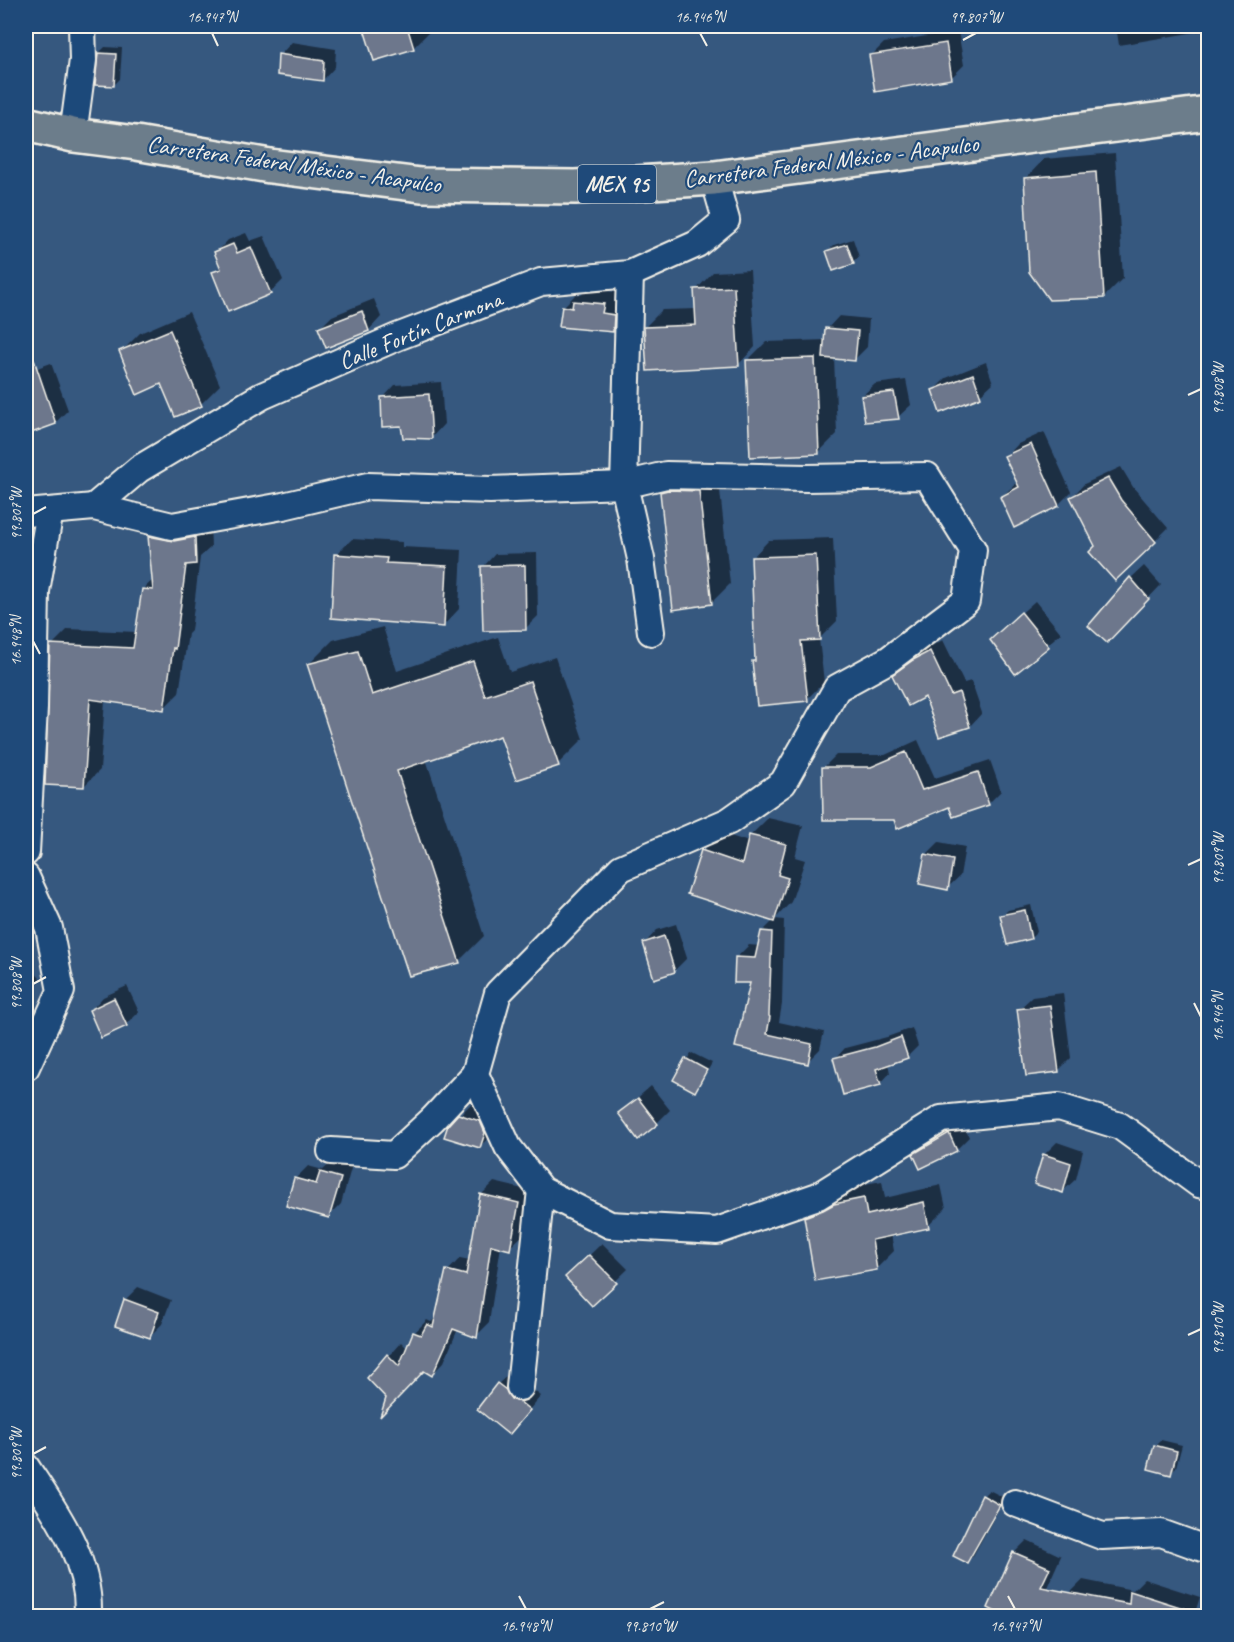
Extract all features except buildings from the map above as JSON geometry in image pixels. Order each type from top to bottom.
[{"type":"main road","name":"Carretera Federal México - Acapulco","points":[[26,124],[73,135],[136,143],[270,166],[421,185],[575,187],[714,178],[1209,113]]},
{"type":"street","points":[[73,135],[83,60],[82,26]]},
{"type":"street","name":"Calle Fortín Carmona","points":[[94,507],[139,469],[252,402],[346,359],[540,282],[630,274],[697,244],[726,220],[714,178]]},
{"type":"street","points":[[630,274],[624,484],[641,559],[651,632]]},
{"type":"street","points":[[26,852],[34,708],[38,512],[94,507],[172,526],[283,506],[368,486],[490,490],[624,484],[666,475],[807,478],[927,476],[973,550],[966,601],[888,660],[837,688],[783,783],[729,821],[621,868],[498,993],[475,1074],[433,1119],[394,1155],[331,1151]]},
{"type":"street","points":[[26,877],[49,928],[61,991],[26,1067]]},
{"type":"street","points":[[475,1074],[508,1147],[541,1190],[610,1225],[717,1231],[818,1196],[941,1119],[1059,1107],[1120,1126],[1199,1184],[1209,1186]]},
{"type":"street","points":[[520,1387],[541,1190]]},
{"type":"street","points":[[26,1467],[60,1520],[83,1570],[88,1617]]},
{"type":"street","points":[[1016,1503],[1102,1536],[1161,1533],[1209,1550]]}]
